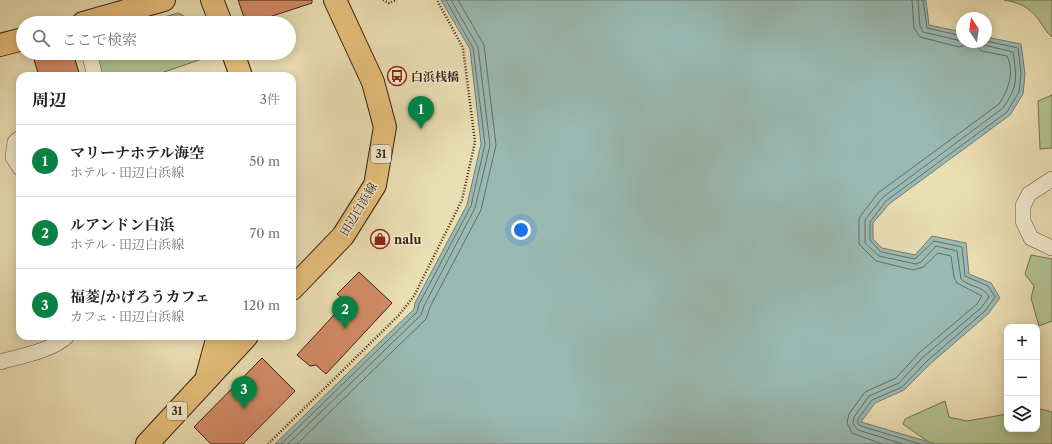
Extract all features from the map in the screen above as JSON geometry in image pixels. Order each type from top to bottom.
[{"type":"main road","points":[[212,0],[218,16]]},
{"type":"main road","name":"田辺白浜線","points":[[296,285],[343,236],[375,185],[386,127],[373,82],[335,0]]},
{"type":"main road","points":[[106,16],[153,2]]},
{"type":"main road","points":[[235,60],[240,72]]},
{"type":"main road","name":"31","points":[[206,379],[217,340]]},
{"type":"main road","name":"31","points":[[147,444],[243,340]]},
{"type":"street","points":[[90,60],[94,72]]},
{"type":"street","points":[[16,141],[14,157],[16,161]]},
{"type":"street","points":[[1052,179],[1029,194],[1023,206],[1023,221],[1031,238],[1052,248]]},
{"type":"street","points":[[0,362],[31,354],[64,340]]},
{"type":"path","points":[[382,0],[389,3],[397,0]]},
{"type":"path","points":[[268,444],[393,321],[414,296],[462,200],[475,142],[473,126],[463,48],[437,0]]},
{"type":"green space","points":[[1004,0],[1052,0],[1052,37],[1035,15],[1027,8],[1015,2]]},
{"type":"green space","points":[[178,13],[184,16],[168,16]]},
{"type":"green space","points":[[94,60],[199,60],[164,72],[98,72]]},
{"type":"green space","points":[[1052,95],[1052,148],[1040,149],[1038,101]]},
{"type":"green space","points":[[1031,255],[1052,259],[1052,321],[1040,326],[1038,324],[1031,298],[1034,286],[1025,274]]},
{"type":"green space","points":[[945,401],[949,417],[967,421],[1004,415],[1004,432],[1040,432],[1040,409],[1052,412],[1052,444],[930,443],[903,424],[905,419]]},
{"type":"water","points":[[441,0],[926,0],[929,25],[956,31],[956,48],[992,48],[992,38],[1021,44],[1025,74],[1023,94],[1010,115],[889,204],[873,223],[873,239],[882,248],[915,255],[932,236],[966,243],[969,274],[991,283],[1000,298],[988,314],[930,364],[904,390],[875,403],[861,422],[936,444],[275,444],[414,309],[415,303],[467,205],[481,144],[470,49]]},
{"type":"building","points":[[238,0],[312,0],[312,3],[272,16],[244,16]]},
{"type":"building","points":[[34,60],[75,60],[79,72],[38,72]]},
{"type":"building","points":[[359,272],[392,303],[326,374],[316,365],[310,366],[297,355],[346,302],[337,294]]},
{"type":"building","points":[[262,358],[295,391],[243,444],[211,444],[194,427]]},
{"type":"place","name":"白浜桟橋","points":[[397,76]]},
{"type":"place","name":"マリーナホテル海空","points":[[421,129]]},
{"type":"place","name":"nalu","points":[[380,239]]},
{"type":"place","name":"ルアンドン白浜","points":[[345,329]]},
{"type":"place","name":"福菱/かげろうカフェ","points":[[244,409]]}]
